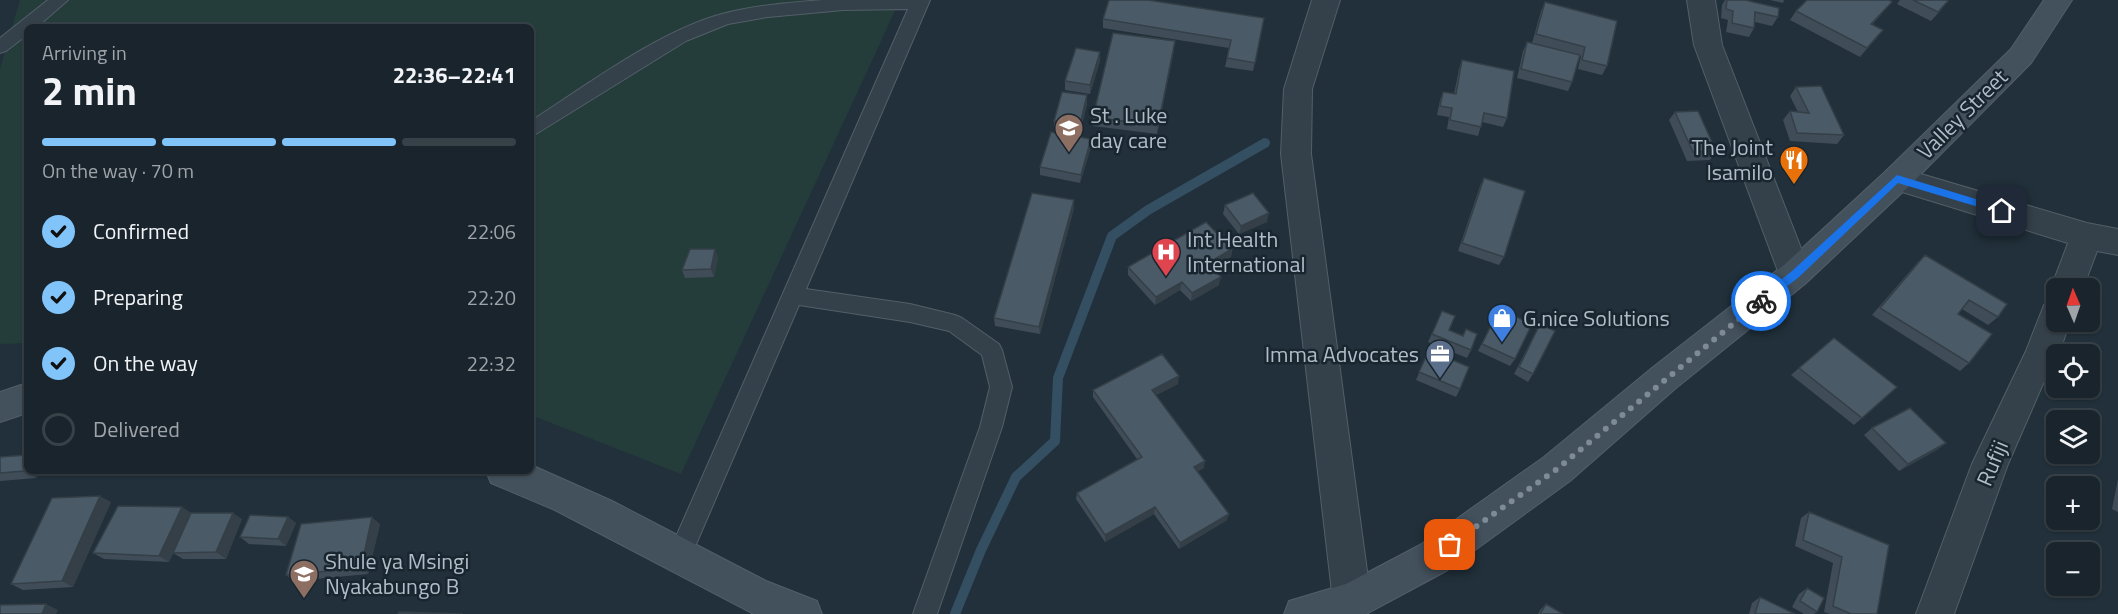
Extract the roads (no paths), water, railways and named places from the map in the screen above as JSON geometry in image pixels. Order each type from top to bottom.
[{"type":"main road","name":"Valley Street","points":[[1304,614],[1352,601],[1432,558],[1557,469],[1664,378],[1795,274],[1897,179],[2021,56],[2058,0]]},
{"type":"main road","points":[[0,394],[24,392]]},
{"type":"main road","points":[[0,407],[24,399]]},
{"type":"main road","points":[[512,474],[532,481],[680,555],[753,595],[803,614]]},
{"type":"street","points":[[1326,0],[1298,89],[1296,154],[1352,601]]},
{"type":"street","points":[[1701,0],[1708,45],[1795,274]]},
{"type":"street","points":[[1897,179],[2087,236],[2118,242]]},
{"type":"street","points":[[2071,278],[2087,236]]},
{"type":"street","name":"Rufiji","points":[[1935,614],[1990,464],[2050,332]]},
{"type":"lane","points":[[29,24],[59,0]]},
{"type":"lane","points":[[534,128],[680,37],[725,19],[768,11],[843,4],[921,2],[680,555]]},
{"type":"lane","points":[[0,47],[24,28]]},
{"type":"lane","points":[[794,296],[910,314],[956,324],[991,350],[1001,387],[981,458],[925,614]]},
{"type":"waterway","points":[[955,614],[981,550],[1016,477],[1055,441],[1058,378],[1112,236],[1148,210],[1265,143]]},
{"type":"place","name":"St . Luke day care","points":[[1069,154]]},
{"type":"place","name":"The Joint Isamilo","points":[[1794,186]]},
{"type":"place","name":"Int Health International","points":[[1166,278]]},
{"type":"place","name":"G.nice Solutions","points":[[1502,344]]},
{"type":"place","name":"Imma Advocates","points":[[1440,380]]},
{"type":"place","name":"Shule ya Msingi Nyakabungo B","points":[[304,600]]}]
